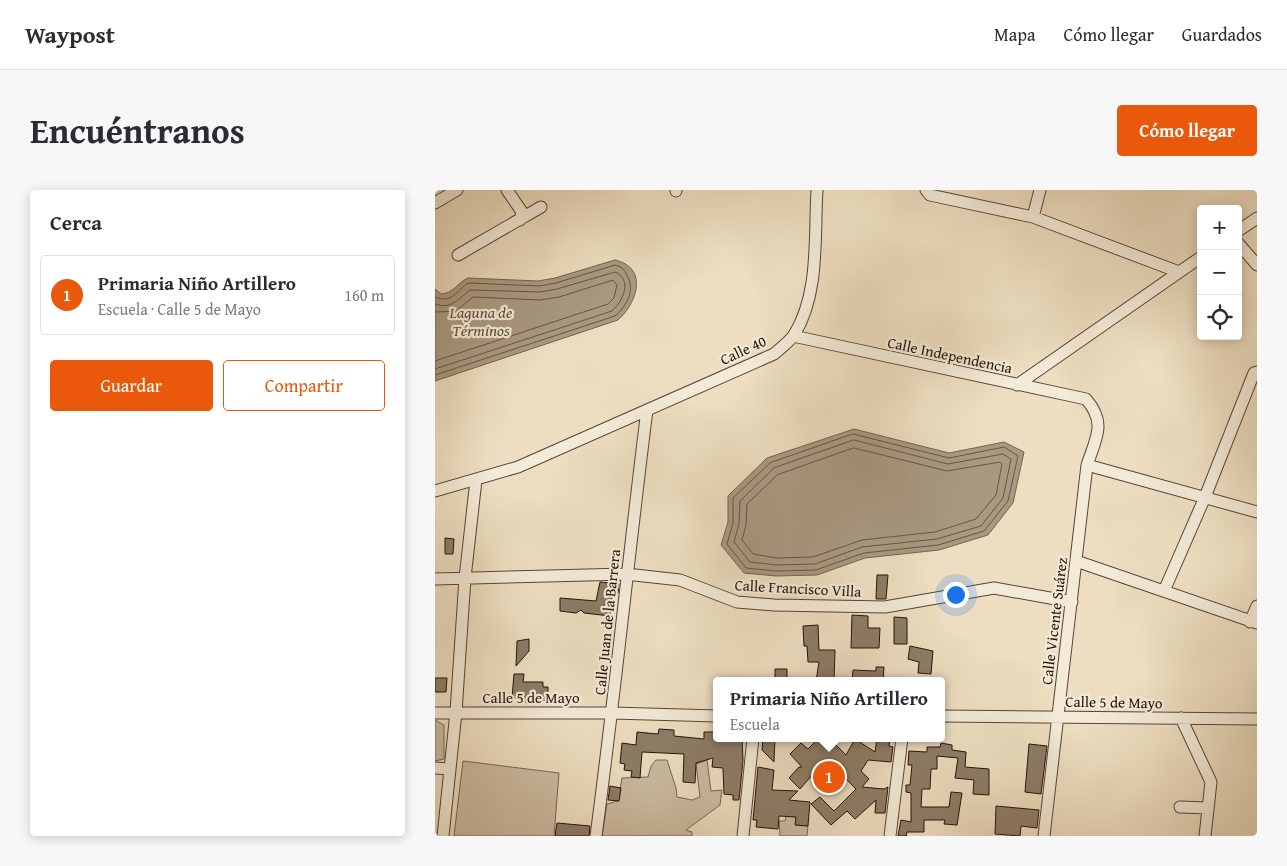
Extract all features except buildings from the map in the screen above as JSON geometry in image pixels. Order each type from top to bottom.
[{"type":"street","points":[[435,203],[457,190]]},
{"type":"street","points":[[507,190],[522,212],[520,220]]},
{"type":"street","name":"Calle 40","points":[[647,410],[774,354],[793,336],[802,319],[811,290],[817,190]]},
{"type":"street","points":[[926,190],[930,195],[1033,217],[1179,272]]},
{"type":"street","points":[[1033,217],[1040,190]]},
{"type":"street","points":[[458,256],[541,207]]},
{"type":"street","points":[[1242,228],[1257,218]]},
{"type":"street","points":[[1242,248],[1257,265]]},
{"type":"street","points":[[1017,385],[1197,260]]},
{"type":"street","name":"Calle Independencia","points":[[793,336],[1085,399],[1096,411]]},
{"type":"street","points":[[1164,591],[1205,497],[1255,372]]},
{"type":"street","points":[[435,492],[518,467],[647,410]]},
{"type":"street","name":"Calle Juan de la Barrera","points":[[596,836],[613,712],[626,574],[647,410]]},
{"type":"street","name":"Calle Vicente Suárez","points":[[1044,836],[1087,465],[1099,431],[1096,411]]},
{"type":"street","points":[[1087,465],[1257,512]]},
{"type":"street","points":[[443,836],[456,712],[465,578],[476,480]]},
{"type":"street","points":[[1076,561],[1254,622],[1257,606]]},
{"type":"street","name":"Calle Francisco Villa","points":[[435,578],[626,574],[680,580],[737,602],[885,606],[994,588],[1071,602]]},
{"type":"street","name":"Calle 5 de Mayo","points":[[435,713],[613,712],[713,716]]},
{"type":"street","name":"Calle 5 de Mayo","points":[[945,716],[1257,719]]},
{"type":"street","points":[[1181,718],[1211,782],[1205,836]]},
{"type":"street","points":[[743,836],[753,742]]},
{"type":"street","points":[[890,836],[902,742]]},
{"type":"street","points":[[435,768],[449,769]]},
{"type":"street","points":[[1179,807],[1208,808]]},
{"type":"shaded area","points":[[435,720],[444,725],[444,759],[435,761]]},
{"type":"shaded area","points":[[656,760],[667,760],[677,797],[692,800],[700,797],[696,764],[707,760],[711,791],[722,790],[720,805],[686,830],[692,832],[692,836],[602,836],[607,804],[618,801],[622,778],[648,777],[651,766]]},
{"type":"shaded area","points":[[463,761],[559,773],[554,836],[454,836]]},
{"type":"shaded area","points":[[786,816],[796,817],[796,825],[808,826],[807,836],[780,836],[779,821],[785,821]]},
{"type":"water","name":"Laguna de Términos","points":[[615,260],[626,264],[636,278],[634,296],[625,313],[618,320],[435,381],[435,289],[441,294],[445,293],[468,278],[538,281],[555,278]]},
{"type":"water","points":[[854,429],[949,453],[1004,442],[1024,452],[1013,503],[988,535],[939,550],[865,558],[817,575],[776,576],[744,573],[721,545],[728,522],[728,496],[767,458]]},
{"type":"place","name":"Primaria Niño Artillero","points":[[829,777]]}]
